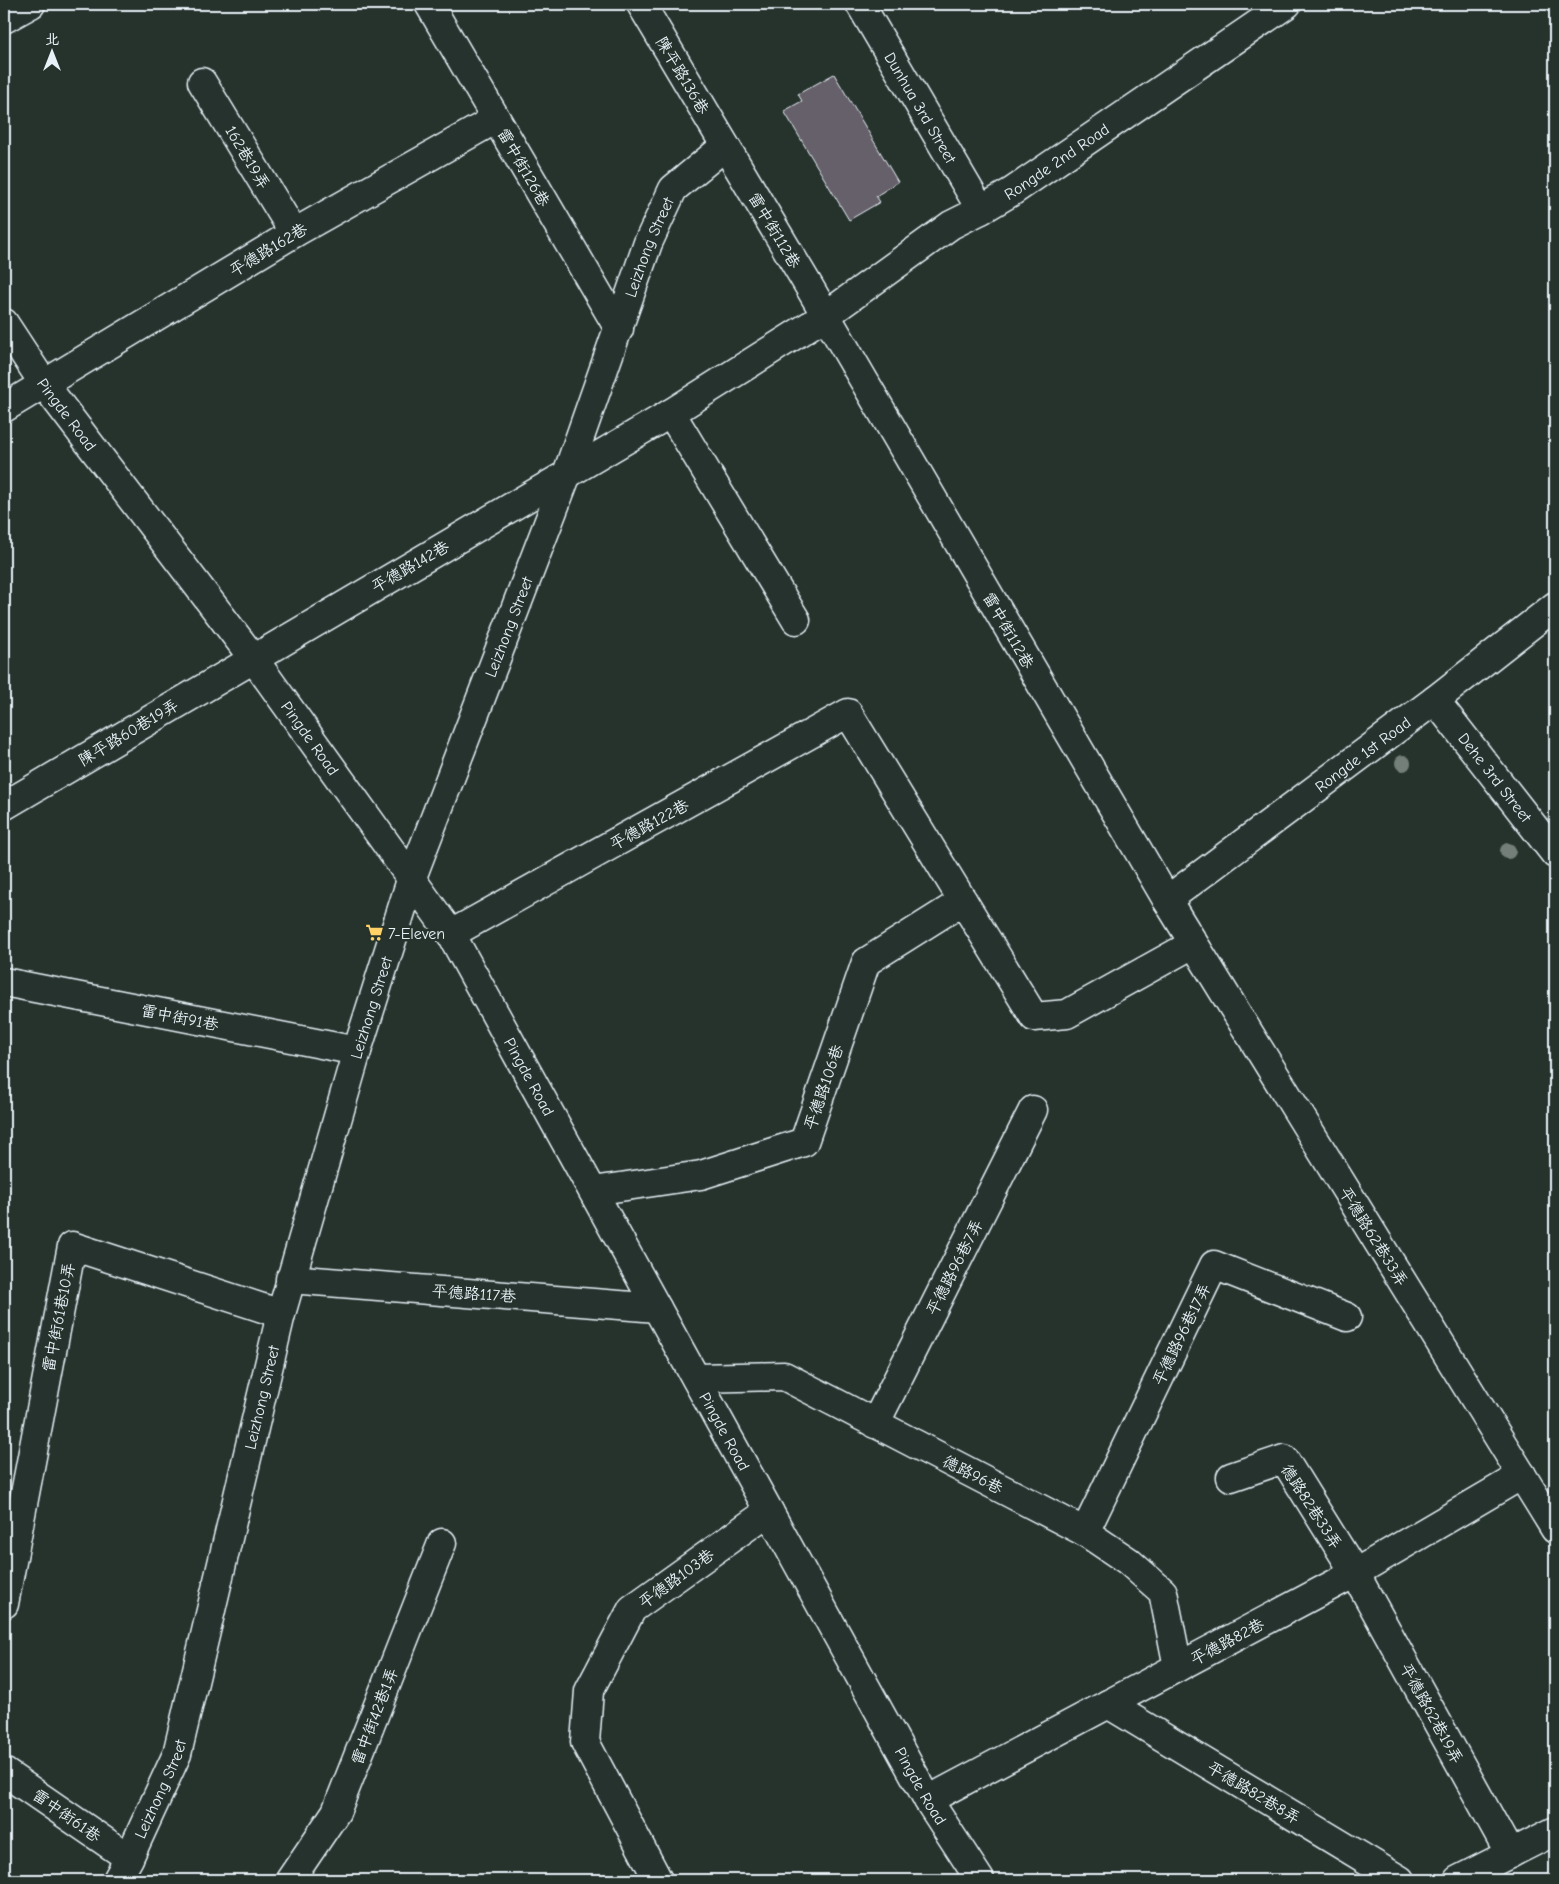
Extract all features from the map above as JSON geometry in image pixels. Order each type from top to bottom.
[{"type":"street","points":[[4,20],[31,4]]},
{"type":"street","name":"雷中街126巷","points":[[429,4],[619,329]]},
{"type":"street","name":"陳平路136巷","points":[[641,4],[726,146]]},
{"type":"street","name":"Dunhua 3rd Street","points":[[860,4],[981,210]]},
{"type":"street","name":"Rongde 2nd Road","points":[[825,316],[951,225],[1013,191],[1287,4]]},
{"type":"street","name":"162巷19弄","points":[[202,82],[294,233]]},
{"type":"street","name":"平德路162巷","points":[[4,408],[294,233],[496,119]]},
{"type":"street","name":"雷中街112巷","points":[[726,146],[1193,944]]},
{"type":"street","name":"Leizhong Street","points":[[123,1869],[177,1754],[280,1314],[357,1051],[411,880],[567,474],[648,243],[673,189],[726,146]]},
{"type":"street","points":[[567,474],[671,413],[825,316]]},
{"type":"street","name":"Pingde Road","points":[[4,323],[44,384],[253,658],[451,934],[928,1800],[980,1880]]},
{"type":"street","points":[[671,413],[796,620]]},
{"type":"street","name":"平德路142巷","points":[[253,658],[567,474]]},
{"type":"street","name":"Rongde 1st Road","points":[[1167,900],[1435,700],[1555,606]]},
{"type":"street","name":"陳平路60巷19弄","points":[[4,806],[253,658]]},
{"type":"street","name":"Dehe 3rd Street","points":[[1435,700],[1555,854]]},
{"type":"street","name":"平德路122巷","points":[[451,934],[848,713],[963,901]]},
{"type":"street","points":[[963,901],[1034,1017],[1067,1014],[1193,944]]},
{"type":"street","name":"平德路106巷","points":[[593,1191],[702,1175],[804,1142],[866,962],[963,901]]},
{"type":"street","name":"平德路62巷33弄","points":[[1193,944],[1555,1529]]},
{"type":"street","name":"雷中街91巷","points":[[4,982],[357,1051]]},
{"type":"street","name":"平德路96巷7弄","points":[[875,1424],[1033,1110]]},
{"type":"street","name":"雷中街61巷10弄","points":[[4,1604],[72,1246],[280,1314]]},
{"type":"street","name":"平德路96巷17弄","points":[[1085,1532],[1214,1266],[1347,1317]]},
{"type":"street","name":"平德路117巷","points":[[290,1279],[657,1308]]},
{"type":"street","name":"德路96巷","points":[[696,1378],[784,1376],[1085,1532],[1128,1561],[1163,1592],[1178,1667]]},
{"type":"street","name":"德路82巷33弄","points":[[1232,1477],[1284,1459],[1355,1573]]},
{"type":"street","name":"平德路82巷","points":[[928,1800],[1355,1573],[1522,1475]]},
{"type":"street","name":"平德路103巷","points":[[658,1880],[585,1742],[589,1691],[632,1609],[769,1511]]},
{"type":"street","name":"雷中街42巷1弄","points":[[290,1880],[336,1812],[442,1543]]},
{"type":"street","name":"平德路62巷19弄","points":[[1355,1573],[1510,1854]]},
{"type":"street","name":"平德路82巷8弄","points":[[1108,1704],[1400,1880]]},
{"type":"street","name":"雷中街61巷","points":[[4,1772],[123,1869]]},
{"type":"street","points":[[1458,1880],[1555,1830]]},
{"type":"building","points":[[834,74],[898,182],[876,196],[880,202],[849,220],[784,111],[802,101],[798,94]]},
{"type":"place","name":"7-Eleven","points":[[374,933]]}]
